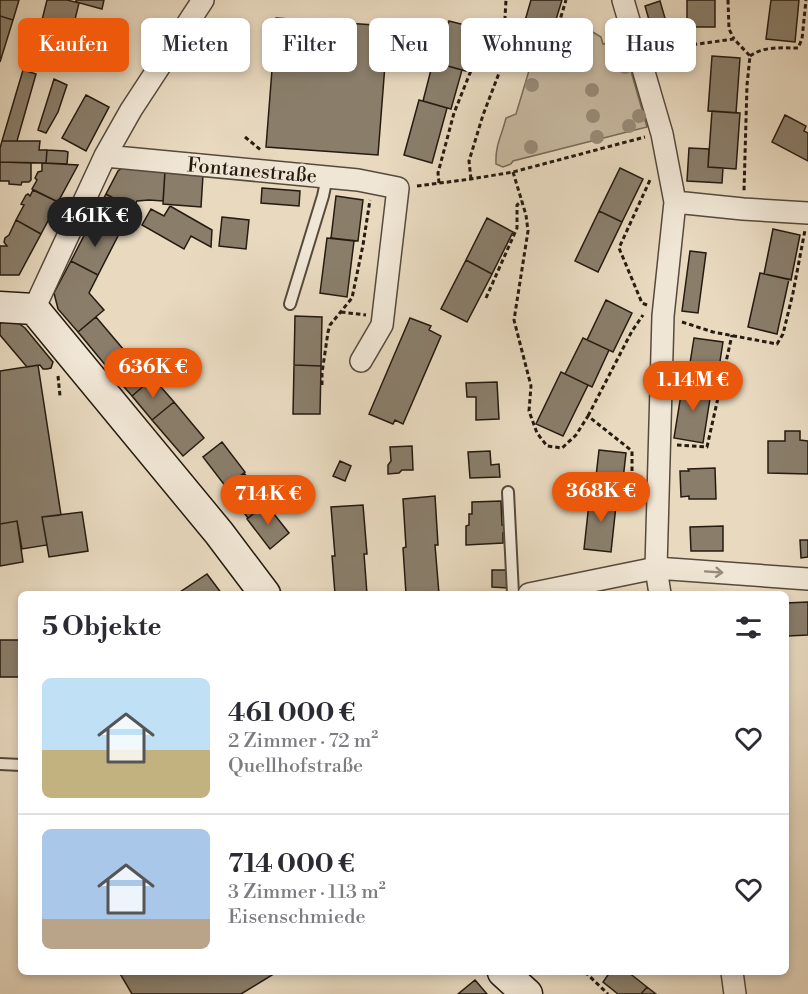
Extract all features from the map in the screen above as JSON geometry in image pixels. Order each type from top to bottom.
[{"type":"street","points":[[34,309],[105,156],[131,110],[203,0]]},
{"type":"street","points":[[623,0],[662,134],[675,202],[657,313],[660,443],[656,568],[660,591]]},
{"type":"street","name":"Fontanestraße","points":[[105,156],[358,180],[398,188]]},
{"type":"street","points":[[361,361],[382,325],[398,188]]},
{"type":"street","points":[[675,202],[808,213]]},
{"type":"street","points":[[0,307],[34,309],[219,533],[263,591]]},
{"type":"street","points":[[544,591],[656,568],[808,579]]},
{"type":"street","points":[[506,975],[527,994]]},
{"type":"street","points":[[733,975],[735,994]]},
{"type":"lane","points":[[290,304],[327,177]]},
{"type":"lane","points":[[508,492],[513,591]]},
{"type":"lane","points":[[0,764],[18,765]]},
{"type":"path","points":[[505,18],[506,0]]},
{"type":"path","points":[[561,18],[566,0]]},
{"type":"path","points":[[728,0],[729,29],[734,39],[750,56]]},
{"type":"path","points":[[743,209],[750,56],[757,51],[770,48],[798,48],[802,39],[806,0]]},
{"type":"path","points":[[696,44],[734,39]]},
{"type":"path","points":[[439,183],[438,173],[454,113],[470,72]]},
{"type":"path","points":[[471,179],[469,161],[499,72]]},
{"type":"path","points":[[398,188],[513,172],[662,134]]},
{"type":"path","points":[[668,164],[656,167],[619,248],[642,303],[657,313],[713,332],[777,344],[783,334],[793,293],[808,213]]},
{"type":"path","points":[[513,172],[526,215],[528,231],[514,320],[531,386],[529,411],[537,433],[547,446],[562,448],[576,435],[632,331],[657,313]]},
{"type":"path","points":[[322,386],[330,325],[352,298],[372,183]]},
{"type":"path","points":[[486,298],[517,228],[517,205],[522,201]]},
{"type":"path","points":[[660,443],[707,447],[732,335]]},
{"type":"path","points":[[588,416],[632,451],[632,479],[639,490]]},
{"type":"path","points":[[588,975],[608,994]]},
{"type":"shaded area","points":[[593,32],[601,37],[603,44],[605,44],[605,72],[631,72],[647,127],[513,161],[503,167],[496,164],[498,146],[506,118],[516,114],[529,72],[593,72]]},
{"type":"building","points":[[0,0],[19,0],[13,20],[0,16]]},
{"type":"building","points":[[47,0],[67,0],[79,3],[75,18],[42,18]]},
{"type":"building","points":[[76,0],[104,0],[102,9],[76,2]]},
{"type":"building","points":[[531,0],[562,0],[556,18],[526,18]]},
{"type":"building","points":[[687,0],[715,0],[715,27],[696,27],[696,18],[687,18]]},
{"type":"building","points":[[771,0],[799,0],[795,42],[766,39]]},
{"type":"building","points":[[660,1],[665,18],[648,18],[645,6]]},
{"type":"building","points":[[0,16],[13,20],[0,62]]},
{"type":"building","points":[[449,21],[461,24],[461,70],[449,66]]},
{"type":"building","points":[[357,24],[369,25],[369,72],[384,72],[378,155],[266,147],[272,72],[357,72]]},
{"type":"building","points":[[712,56],[740,58],[736,113],[708,111]]},
{"type":"building","points":[[449,66],[461,70],[451,109],[423,101],[430,72],[449,72]]},
{"type":"building","points":[[22,72],[36,74],[17,141],[2,141]]},
{"type":"building","points":[[54,79],[67,85],[58,112],[46,133],[38,130]]},
{"type":"building","points":[[86,95],[109,107],[86,151],[62,138]]},
{"type":"building","points":[[419,100],[447,108],[432,163],[404,155]]},
{"type":"building","points":[[712,111],[740,113],[736,169],[708,167]]},
{"type":"building","points":[[785,115],[806,126],[804,131],[808,133],[808,161],[772,142]]},
{"type":"building","points":[[2,141],[40,141],[39,150],[47,150],[46,163],[0,162]]},
{"type":"building","points":[[689,148],[709,149],[708,167],[723,168],[722,183],[687,181]]},
{"type":"building","points":[[47,150],[68,152],[67,164],[46,163]]},
{"type":"building","points":[[0,162],[31,163],[31,180],[22,182],[21,185],[0,181]]},
{"type":"building","points":[[42,163],[78,165],[58,202],[32,189],[38,172],[42,171]]},
{"type":"building","points":[[122,168],[165,171],[163,201],[137,201],[133,209],[106,194],[118,171]]},
{"type":"building","points":[[620,168],[643,179],[622,222],[599,211]]},
{"type":"building","points":[[165,171],[203,175],[201,207],[163,204]]},
{"type":"building","points":[[262,188],[300,191],[299,206],[261,203]]},
{"type":"building","points":[[33,190],[58,202],[41,234],[16,220],[24,205],[21,204],[26,195],[30,196]]},
{"type":"building","points":[[106,194],[133,209],[119,234],[92,220]]},
{"type":"building","points":[[336,196],[363,200],[358,241],[331,238]]},
{"type":"building","points":[[170,206],[212,230],[211,247],[191,236],[184,249],[142,225],[151,209],[164,216]]},
{"type":"building","points":[[599,211],[622,222],[598,272],[575,261]]},
{"type":"building","points":[[222,217],[249,220],[246,249],[219,246]]},
{"type":"building","points":[[487,218],[513,232],[492,274],[466,260]]},
{"type":"building","points":[[16,220],[41,234],[19,275],[0,275],[0,246],[7,246],[4,242],[5,238],[9,235]]},
{"type":"building","points":[[92,220],[119,234],[98,275],[71,261]]},
{"type":"building","points":[[773,229],[800,235],[791,280],[764,274]]},
{"type":"building","points":[[327,238],[354,241],[347,297],[320,293]]},
{"type":"building","points":[[690,251],[706,253],[698,313],[682,311]]},
{"type":"building","points":[[466,260],[492,274],[467,322],[441,309]]},
{"type":"building","points":[[71,261],[98,275],[89,293],[104,310],[78,332],[58,309],[54,293]]},
{"type":"building","points":[[760,273],[789,279],[777,334],[748,327]]},
{"type":"building","points":[[606,300],[632,313],[613,352],[587,340]]},
{"type":"building","points":[[295,316],[322,317],[321,366],[294,365]]},
{"type":"building","points":[[10,317],[25,328],[53,362],[51,368],[43,369],[40,365],[27,367],[0,335],[0,324]]},
{"type":"building","points":[[96,317],[129,356],[111,372],[78,332]]},
{"type":"building","points":[[410,318],[431,326],[429,330],[441,336],[403,424],[395,420],[393,424],[369,414]]},
{"type":"building","points":[[583,338],[609,350],[592,387],[565,374]]},
{"type":"building","points":[[694,338],[723,342],[716,387],[687,382]]},
{"type":"building","points":[[132,354],[153,378],[132,396],[111,372]]},
{"type":"building","points":[[38,365],[61,515],[42,517],[47,545],[22,549],[17,521],[0,524],[0,371]]},
{"type":"building","points":[[294,365],[321,366],[320,414],[293,414]]},
{"type":"building","points":[[561,372],[588,385],[563,436],[536,424]]},
{"type":"building","points":[[153,378],[174,402],[152,420],[132,396]]},
{"type":"building","points":[[497,382],[499,419],[476,420],[476,397],[467,397],[466,383]]},
{"type":"building","points":[[683,382],[712,386],[703,443],[674,438]]},
{"type":"building","points":[[174,402],[204,438],[183,456],[152,420]]},
{"type":"building","points":[[785,431],[800,431],[800,440],[808,441],[808,474],[768,473],[768,441],[785,441]]},
{"type":"building","points":[[222,442],[245,472],[226,487],[203,457]]},
{"type":"building","points":[[412,446],[413,470],[388,474],[388,465],[391,461],[390,447]]},
{"type":"building","points":[[599,450],[626,453],[621,497],[594,494]]},
{"type":"building","points":[[490,451],[491,465],[499,464],[500,477],[470,478],[468,452]]},
{"type":"building","points":[[340,461],[351,466],[345,481],[333,476]]},
{"type":"building","points":[[715,468],[716,499],[681,497],[680,471]]},
{"type":"building","points":[[244,473],[267,503],[248,518],[225,488]]},
{"type":"building","points":[[590,494],[617,496],[611,552],[584,549]]},
{"type":"building","points":[[435,496],[438,545],[435,545],[439,591],[406,591],[403,499]]},
{"type":"building","points":[[501,501],[502,525],[505,525],[506,533],[503,533],[503,543],[466,545],[466,526],[469,525],[469,514],[472,514],[472,502]]},
{"type":"building","points":[[266,504],[289,533],[270,549],[247,519]]},
{"type":"building","points":[[363,505],[367,554],[364,554],[367,591],[335,591],[332,556],[335,556],[331,507]]},
{"type":"building","points":[[82,512],[88,551],[49,557],[42,517]]},
{"type":"building","points":[[17,521],[23,562],[0,566],[0,524]]},
{"type":"building","points":[[723,526],[723,551],[691,551],[690,527]]},
{"type":"building","points":[[800,540],[808,540],[808,557],[801,558]]},
{"type":"building","points":[[492,570],[509,570],[508,588],[492,587]]},
{"type":"building","points":[[207,574],[220,591],[182,591]]},
{"type":"building","points":[[808,602],[808,635],[789,636],[789,603]]},
{"type":"building","points":[[0,640],[18,640],[18,677],[0,677]]},
{"type":"building","points":[[121,975],[272,975],[241,994],[132,994]]},
{"type":"building","points":[[608,975],[632,975],[647,987],[641,994],[618,994],[603,982]]},
{"type":"building","points":[[475,980],[487,994],[458,994]]},
{"type":"building","points":[[647,987],[656,994],[641,994]]}]
